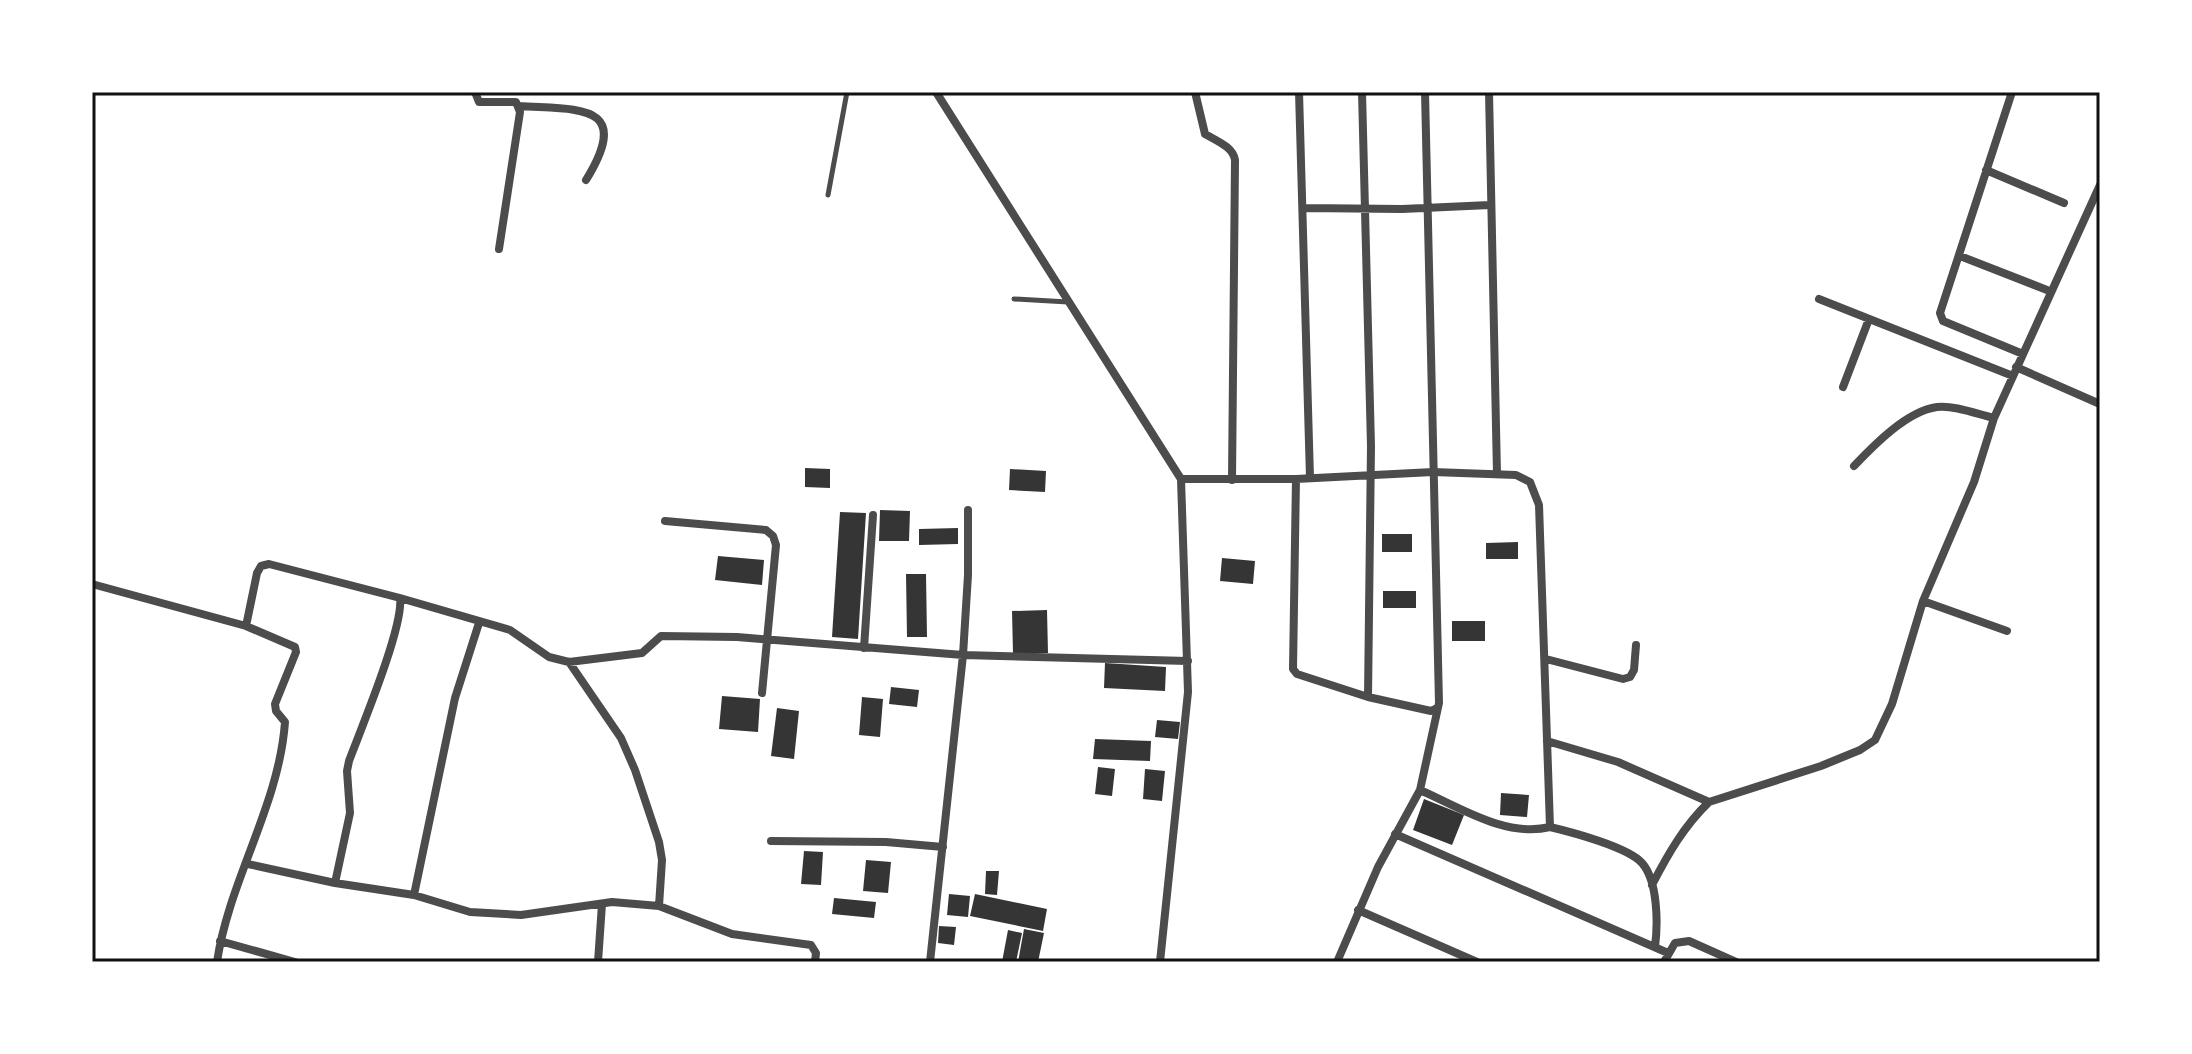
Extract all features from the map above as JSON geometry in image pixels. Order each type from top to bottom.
[{"type":"street","points":[[475,92],[479,102],[516,102],[520,112],[499,249]]},
{"type":"street","points":[[936,92],[1181,479],[1188,661],[1186,731],[1160,962]]},
{"type":"street","points":[[1195,92],[1205,134],[1234,153],[1235,160],[1232,480]]},
{"type":"street","points":[[1299,92],[1310,478]]},
{"type":"street","points":[[1362,92],[1370,475],[1368,697]]},
{"type":"street","points":[[1337,962],[1358,910],[1420,790],[1439,695],[1425,92]]},
{"type":"street","points":[[1489,92],[1497,474]]},
{"type":"street","points":[[2012,92],[1940,313],[1943,321],[2023,354]]},
{"type":"street","points":[[519,106],[585,111],[599,117],[603,125],[602,146],[586,180]]},
{"type":"street","points":[[1986,170],[2064,203]]},
{"type":"street","points":[[1652,886],[1685,828],[1709,802],[1821,766],[1860,750],[1875,740],[1892,704],[1923,601],[1974,482],[1994,418],[2100,185]]},
{"type":"street","points":[[1304,208],[1490,205]]},
{"type":"street","points":[[1960,256],[2047,290]]},
{"type":"street","points":[[1819,299],[2100,404]]},
{"type":"street","points":[[1843,387],[1869,319]]},
{"type":"street","points":[[1854,466],[1887,433],[1924,411],[1939,406],[1994,418]]},
{"type":"street","points":[[1181,479],[1296,479],[1433,472],[1516,475],[1530,482],[1539,505],[1550,827]]},
{"type":"street","points":[[1296,479],[1293,669],[1299,674],[1368,697],[1431,711],[1437,708]]},
{"type":"street","points":[[930,962],[963,655],[968,510]]},
{"type":"street","points":[[864,648],[873,515]]},
{"type":"street","points":[[665,521],[766,530],[773,536],[776,545],[762,693]]},
{"type":"street","points":[[246,626],[257,573],[261,566],[269,564],[510,630],[549,657],[569,662],[642,653],[661,636],[766,639],[963,655],[1188,661]]},
{"type":"street","points":[[92,584],[246,626],[292,644],[296,652],[275,704],[276,711],[285,722],[276,775],[248,864],[233,899],[217,962]]},
{"type":"street","points":[[335,883],[350,813],[349,761],[387,657],[401,607],[400,598]]},
{"type":"street","points":[[1923,601],[2007,631]]},
{"type":"street","points":[[414,895],[455,698],[479,623]]},
{"type":"street","points":[[1546,659],[1623,679],[1630,677],[1634,670],[1636,645]]},
{"type":"street","points":[[569,662],[621,738],[635,770],[661,851],[659,906]]},
{"type":"street","points":[[1547,741],[1618,762],[1709,802]]},
{"type":"street","points":[[1420,790],[1506,827],[1536,831],[1550,827],[1616,848],[1641,861],[1657,908],[1655,947]]},
{"type":"street","points":[[1395,834],[1655,947],[1666,957],[1675,943],[1689,941],[1736,962]]},
{"type":"street","points":[[771,841],[886,842],[943,847]]},
{"type":"street","points":[[248,864],[335,883],[414,895],[450,908],[494,914],[521,915],[620,902],[659,906],[732,934],[811,945],[816,953],[815,962]]},
{"type":"street","points":[[598,962],[602,904]]},
{"type":"street","points":[[1358,910],[1477,962]]},
{"type":"street","points":[[220,941],[295,962]]},
{"type":"lane","points":[[828,195],[847,92]]},
{"type":"lane","points":[[1014,299],[1069,302]]},
{"type":"building","points":[[805,468],[830,469],[830,488],[805,487]]},
{"type":"building","points":[[1010,469],[1046,471],[1045,492],[1009,490]]},
{"type":"building","points":[[880,510],[910,511],[909,541],[879,541]]},
{"type":"building","points":[[840,512],[866,513],[858,639],[832,637]]},
{"type":"building","points":[[958,528],[958,544],[919,545],[919,529]]},
{"type":"building","points":[[1382,534],[1412,534],[1412,552],[1382,552]]},
{"type":"building","points":[[1518,542],[1518,559],[1486,559],[1486,543]]},
{"type":"building","points":[[718,556],[764,560],[762,585],[715,580]]},
{"type":"building","points":[[1222,558],[1255,561],[1253,584],[1220,581]]},
{"type":"building","points":[[906,574],[926,574],[927,637],[907,637]]},
{"type":"building","points":[[1383,591],[1416,591],[1416,608],[1383,608]]},
{"type":"building","points":[[1047,610],[1048,653],[1013,654],[1012,611]]},
{"type":"building","points":[[1452,621],[1485,621],[1485,641],[1452,641]]},
{"type":"building","points":[[1105,663],[1166,667],[1165,691],[1104,688]]},
{"type":"building","points":[[891,687],[919,690],[917,707],[889,704]]},
{"type":"building","points":[[722,696],[760,699],[758,732],[719,729]]},
{"type":"building","points":[[862,697],[883,699],[880,737],[859,735]]},
{"type":"building","points":[[777,708],[799,711],[794,759],[771,756]]},
{"type":"building","points":[[1157,720],[1180,722],[1178,739],[1155,737]]},
{"type":"building","points":[[1095,739],[1151,741],[1150,761],[1093,759]]},
{"type":"building","points":[[1098,767],[1115,769],[1112,796],[1095,794]]},
{"type":"building","points":[[1145,769],[1165,771],[1162,801],[1143,799]]},
{"type":"building","points":[[1501,793],[1529,795],[1527,817],[1500,815]]},
{"type":"building","points":[[1424,799],[1464,815],[1452,845],[1413,830]]},
{"type":"building","points":[[804,851],[823,852],[821,885],[801,884]]},
{"type":"building","points":[[866,860],[891,862],[888,893],[863,891]]},
{"type":"building","points":[[986,871],[999,871],[997,895],[985,894]]},
{"type":"building","points":[[949,894],[970,896],[968,917],[947,915]]},
{"type":"building","points":[[975,894],[1047,909],[1043,931],[970,916]]},
{"type":"building","points":[[834,898],[876,902],[874,918],[832,914]]},
{"type":"building","points":[[939,926],[956,927],[954,945],[938,943]]},
{"type":"building","points":[[1024,929],[1044,933],[1038,962],[1018,962]]},
{"type":"building","points":[[1008,930],[1022,933],[1016,962],[1002,962]]}]
